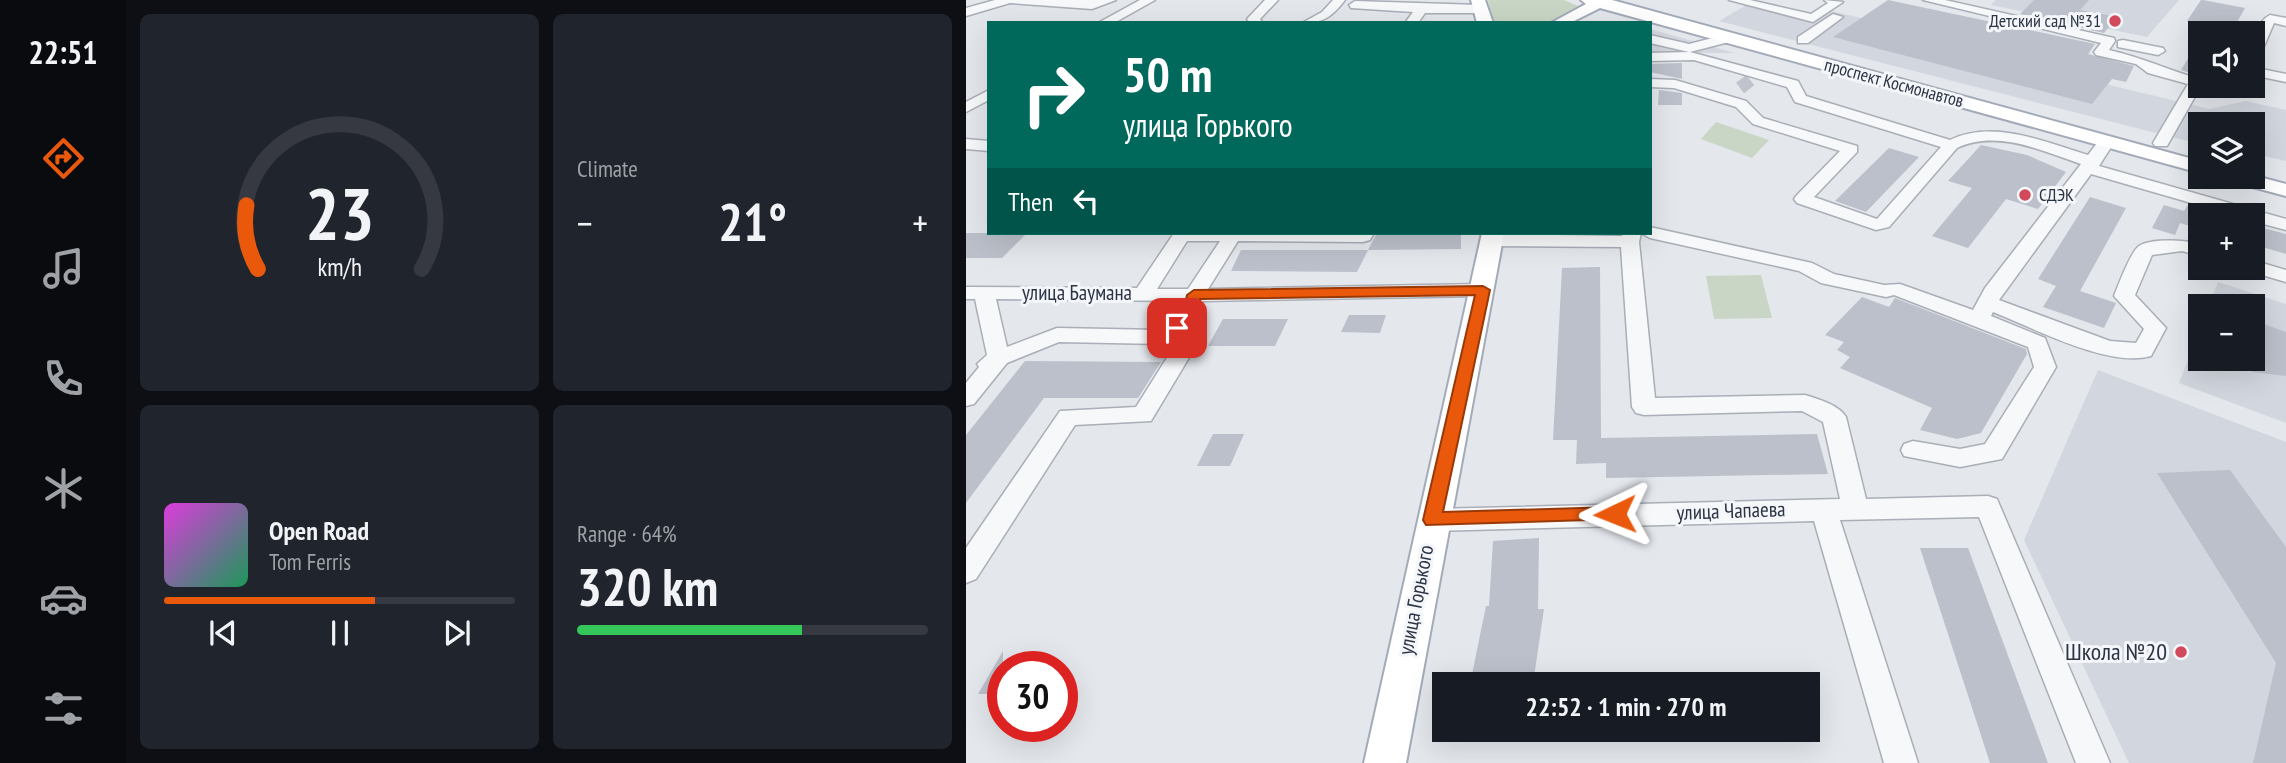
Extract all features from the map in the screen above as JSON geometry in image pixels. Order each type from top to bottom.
[{"type":"main road","name":"проспект Космонавтов","points":[[1622,0],[2188,151]]},
{"type":"main road","name":"проспект Космонавтов","points":[[1597,1],[2188,164]]},
{"type":"main road","points":[[1562,21],[1597,1]]},
{"type":"main road","points":[[2265,171],[2286,177]]},
{"type":"main road","points":[[2265,184],[2286,190]]},
{"type":"main road","name":"улица Горького","points":[[1385,763],[1432,520],[1493,237]]},
{"type":"street","points":[[966,12],[1010,0],[1092,5],[1110,0]]},
{"type":"street","points":[[1092,5],[1086,11],[1109,20],[1149,0]]},
{"type":"street","points":[[1255,21],[1253,19],[1272,0]]},
{"type":"street","points":[[1312,21],[1326,15],[1339,0]]},
{"type":"street","points":[[1735,0],[1813,18],[1837,2],[1830,0]]},
{"type":"street","points":[[1929,0],[2158,51]]},
{"type":"street","points":[[1975,12],[1988,0]]},
{"type":"street","points":[[1355,5],[1481,10]]},
{"type":"street","points":[[1413,21],[1422,9]]},
{"type":"street","points":[[1802,40],[1840,16],[1822,12]]},
{"type":"street","points":[[2265,30],[2270,19],[2286,22]]},
{"type":"street","points":[[1652,40],[1684,50],[1703,48],[1728,38]]},
{"type":"street","points":[[2109,41],[2101,52],[2141,61],[2153,70],[2196,82],[2161,144]]},
{"type":"street","points":[[1652,57],[1695,56],[1735,66],[1793,84],[1800,99],[1951,145]]},
{"type":"street","points":[[2265,74],[2286,78]]},
{"type":"street","points":[[1652,83],[1675,85],[1741,104],[1758,121],[1851,149],[1803,199],[1876,225],[1882,223],[1951,145],[1962,137],[1978,134],[2025,142],[2286,225]]},
{"type":"street","points":[[966,108],[987,95]]},
{"type":"street","points":[[2025,142],[2042,124]]},
{"type":"street","points":[[1982,310],[2107,141]]},
{"type":"street","points":[[966,144],[987,146]]},
{"type":"street","points":[[1144,293],[1181,235]]},
{"type":"street","points":[[1165,337],[1189,320],[1194,295],[1232,235],[1364,235]]},
{"type":"street","points":[[1493,237],[1638,236],[1758,255],[1805,267],[1828,279],[1888,297],[1893,288],[1982,310],[2107,348],[2143,351],[2155,328],[2124,296],[2145,250],[2188,246]]},
{"type":"street","points":[[1638,236],[1644,407],[1805,403],[1834,417],[1855,507]]},
{"type":"street","points":[[2265,270],[2286,276]]},
{"type":"street","name":"улица Баумана","points":[[975,293],[1194,295],[1483,290]]},
{"type":"street","points":[[975,293],[999,358]]},
{"type":"street","points":[[1913,450],[1960,458],[1993,452],[2045,367],[2037,344],[1982,310]]},
{"type":"street","points":[[966,375],[999,358],[1057,335],[1165,337],[1177,342],[1179,356],[1143,415],[1068,416],[966,571]]},
{"type":"street","points":[[966,398],[999,358]]},
{"type":"street","name":"улица Чапаева","points":[[1432,520],[1855,507],[1988,506],[2094,763]]},
{"type":"lane","points":[[1823,508],[1901,763]]},
{"type":"shaded area","name":"Детский сад №31","points":[[1996,0],[2179,0],[2147,37],[1991,5]]},
{"type":"shaded area","points":[[1750,3],[1817,20],[1831,11],[2069,67],[2064,74],[2209,109],[2246,101],[2286,110],[2286,161],[2265,156],[2265,112],[2188,112],[2188,141],[1719,21]]},
{"type":"shaded area","points":[[1652,30],[1735,53],[1652,53]]},
{"type":"shaded area","points":[[2218,282],[2255,294],[2214,294]]},
{"type":"shaded area","points":[[2265,297],[2286,304],[2286,423],[2179,383],[2188,360],[2188,371],[2265,371]]},
{"type":"shaded area","name":"Школа №20","points":[[2098,370],[2286,442],[2286,763],[2129,763],[2024,540]]},
{"type":"green space","points":[[1488,0],[1564,0],[1578,6],[1551,21],[1493,21]]},
{"type":"green space","points":[[1716,122],[1769,140],[1752,158],[1701,139]]},
{"type":"green space","points":[[1761,275],[1772,318],[1714,319],[1706,276]]},
{"type":"building","points":[[1888,0],[2095,44],[2088,54],[2134,66],[2126,82],[2112,79],[2092,104],[1833,37]]},
{"type":"building","points":[[2034,0],[2089,0],[2080,10],[2117,17],[2104,33],[2020,14]]},
{"type":"building","points":[[2201,0],[2245,8],[2238,21],[2187,21]]},
{"type":"building","points":[[2188,59],[2188,72],[2181,70]]},
{"type":"building","points":[[1682,63],[1682,79],[1652,72],[1652,64]]},
{"type":"building","points":[[1659,90],[1682,93],[1682,105],[1658,105]]},
{"type":"building","points":[[1981,145],[2027,155],[2066,172],[2038,209],[2006,199],[1968,248],[1932,236],[1972,188],[1948,181]]},
{"type":"building","points":[[1889,148],[1919,157],[1866,212],[1835,201]]},
{"type":"building","points":[[2090,197],[2126,208],[2080,291],[2116,303],[2104,328],[2043,307],[2056,286],[2038,279]]},
{"type":"building","points":[[2164,205],[2184,211],[2188,206],[2188,225],[2180,223],[2175,235],[2152,228]]},
{"type":"building","points":[[2265,228],[2286,234],[2286,254],[2265,248]]},
{"type":"building","points":[[966,233],[1025,235],[1002,258],[966,258]]},
{"type":"building","points":[[1376,235],[1461,235],[1461,249],[1368,250]]},
{"type":"building","points":[[1241,250],[1368,250],[1357,272],[1231,271]]},
{"type":"building","points":[[1600,267],[1601,438],[1817,434],[1828,474],[1606,478],[1606,463],[1576,464],[1577,440],[1553,440],[1562,268]]},
{"type":"building","points":[[1862,297],[1889,307],[1895,298],[2026,349],[2027,354],[1981,433],[1957,439],[1920,430],[1932,408],[1840,368],[1850,357],[1837,350],[1844,342],[1825,335]]},
{"type":"building","points":[[1349,315],[1386,315],[1380,333],[1341,332]]},
{"type":"building","points":[[1223,319],[1288,319],[1275,346],[1208,346]]},
{"type":"building","points":[[2265,325],[2286,332],[2286,376],[2252,372],[2265,371]]},
{"type":"building","points":[[1025,361],[1161,362],[1138,398],[1044,398],[966,503],[966,435]]},
{"type":"building","points":[[1213,434],[1244,434],[1230,466],[1197,466]]},
{"type":"building","points":[[2230,470],[2286,547],[2286,763],[2253,763],[2276,663],[2157,473]]},
{"type":"building","points":[[1539,538],[1538,609],[1544,609],[1535,672],[1472,672],[1486,606],[1489,606],[1493,541]]},
{"type":"building","points":[[1920,548],[1968,548],[2048,763],[1990,763]]},
{"type":"building","points":[[987,679],[987,694],[978,694]]},
{"type":"tunnel","points":[[1740,88],[1753,78]]},
{"type":"place","name":"Детский сад №31","points":[[2115,21]]},
{"type":"place","name":"СДЭК","points":[[2025,195]]},
{"type":"place","name":"Школа №20","points":[[2181,652]]},
{"type":"route","points":[[1177,328],[1189,320],[1194,295],[1483,290],[1432,520],[1615,514]]}]
